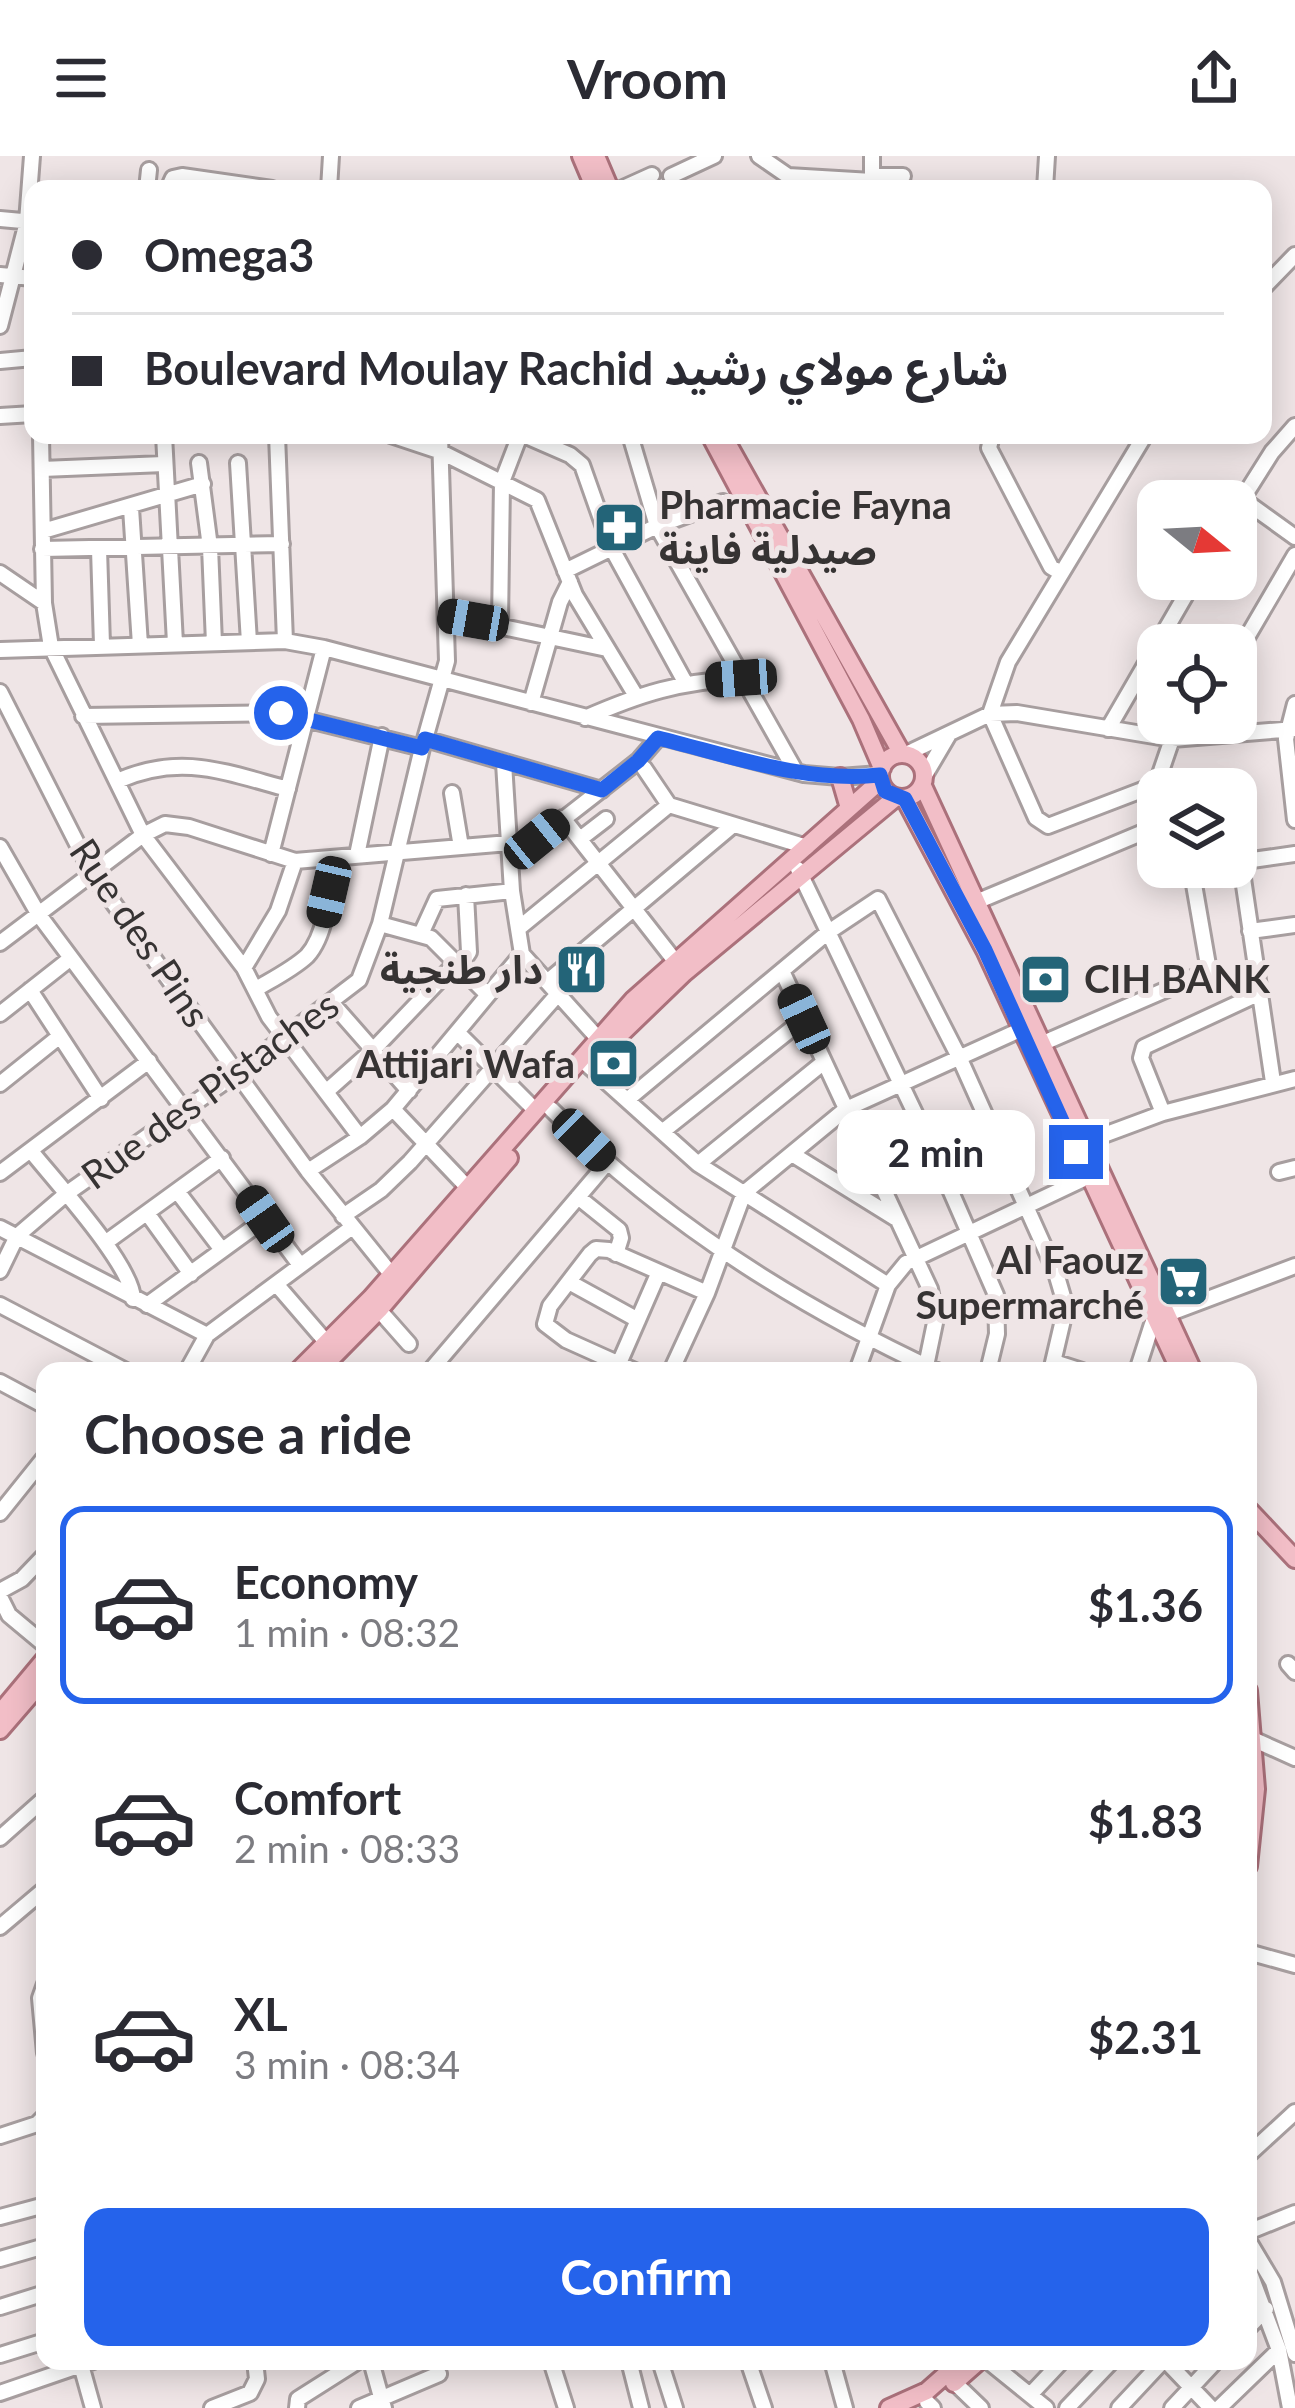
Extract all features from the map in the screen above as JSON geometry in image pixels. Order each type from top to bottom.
[{"type":"main road","points":[[715,444],[854,706],[880,775],[900,798],[985,950],[1088,1177],[1188,1362]]},
{"type":"main road","points":[[728,444],[904,754],[916,759],[1161,1314],[1177,1362]]},
{"type":"main road","points":[[797,867],[807,847],[880,775],[886,760],[904,754]]},
{"type":"main road","points":[[840,778],[849,808]]},
{"type":"main road","points":[[307,1362],[602,1043],[680,967],[797,867],[924,780]]},
{"type":"main road","points":[[328,1362],[379,1310],[543,1109]]},
{"type":"main road","points":[[1257,1514],[1294,1555]]},
{"type":"main road","points":[[0,1713],[36,1670]]},
{"type":"main road","points":[[0,1730],[36,1688]]},
{"type":"main road","points":[[890,2408],[927,2391],[951,2370]]},
{"type":"main road","points":[[924,2406],[968,2370]]},
{"type":"street","points":[[671,176],[714,156]]},
{"type":"street","points":[[759,156],[783,180]]},
{"type":"street","points":[[148,180],[149,170]]},
{"type":"street","points":[[641,180],[652,175]]},
{"type":"street","points":[[174,180],[177,176],[206,180]]},
{"type":"street","points":[[882,180],[903,176]]},
{"type":"street","points":[[0,323],[7,276],[24,236]]},
{"type":"street","points":[[1254,480],[1295,426]]},
{"type":"street","points":[[42,444],[44,603],[51,647],[143,836],[244,968],[269,1017],[360,1137]]},
{"type":"street","points":[[164,444],[175,643]]},
{"type":"street","points":[[277,444],[285,641]]},
{"type":"street","name":"Rue des Pistaches","points":[[0,1271],[16,1236],[66,1194],[359,980],[380,924],[447,662],[440,444]]},
{"type":"street","points":[[442,444],[542,506],[567,577],[636,696]]},
{"type":"street","points":[[500,624],[502,482],[518,444]]},
{"type":"street","points":[[544,444],[577,458],[585,470],[610,547],[685,682]]},
{"type":"street","points":[[633,444],[657,526],[796,772]]},
{"type":"street","points":[[990,444],[1051,567],[1061,573]]},
{"type":"street","points":[[1140,444],[1008,662],[990,714],[1036,818],[1048,826],[1150,787],[1170,744]]},
{"type":"street","points":[[199,463],[210,547],[214,643]]},
{"type":"street","points":[[238,463],[249,642]]},
{"type":"street","points":[[43,469],[164,464]]},
{"type":"street","points":[[43,531],[203,484]]},
{"type":"street","points":[[531,703],[567,577],[610,547],[723,502]]},
{"type":"street","points":[[131,508],[140,645]]},
{"type":"street","points":[[1257,515],[1295,537]]},
{"type":"street","points":[[42,549],[282,544]]},
{"type":"street","points":[[99,549],[102,646]]},
{"type":"street","points":[[1255,624],[1295,555]]},
{"type":"street","points":[[0,573],[44,603]]},
{"type":"street","points":[[1108,730],[1183,600]]},
{"type":"street","points":[[446,615],[607,649]]},
{"type":"street","points":[[0,650],[285,641],[796,772],[840,778],[880,775]]},
{"type":"street","points":[[271,854],[325,648]]},
{"type":"street","points":[[584,718],[685,682],[741,678]]},
{"type":"street","name":"Rue des Pins","points":[[0,692],[93,875],[308,1172],[391,1274]]},
{"type":"street","points":[[1295,704],[1291,729],[1295,820]]},
{"type":"street","points":[[904,754],[990,714],[1018,712],[1137,734]]},
{"type":"street","points":[[83,716],[281,713],[602,790]]},
{"type":"street","points":[[1257,732],[1291,729]]},
{"type":"street","points":[[924,780],[937,749],[952,733]]},
{"type":"street","points":[[357,855],[382,736]]},
{"type":"street","points":[[511,860],[638,761],[658,738]]},
{"type":"street","points":[[504,763],[512,891],[522,954],[602,1043]]},
{"type":"street","points":[[117,781],[138,771],[184,764],[288,789]]},
{"type":"street","points":[[644,768],[669,805],[807,847]]},
{"type":"street","points":[[452,793],[460,847]]},
{"type":"street","points":[[519,928],[669,805]]},
{"type":"street","points":[[563,818],[680,967]]},
{"type":"street","points":[[580,839],[606,819]]},
{"type":"street","points":[[0,943],[165,824],[296,861],[509,843]]},
{"type":"street","points":[[192,1362],[207,1335],[300,1265],[424,1146],[553,987],[633,908],[732,826]]},
{"type":"street","points":[[976,902],[1137,835]]},
{"type":"street","points":[[0,847],[70,958],[300,1265]]},
{"type":"street","points":[[1273,1082],[1242,863],[1295,854]]},
{"type":"street","points":[[256,989],[299,962],[314,946],[329,892],[332,860]]},
{"type":"street","points":[[244,968],[278,910],[296,861]]},
{"type":"street","points":[[797,867],[901,1083],[998,1306],[998,1334],[990,1362]]},
{"type":"street","points":[[1041,1044],[1209,971],[1195,888]]},
{"type":"street","points":[[421,934],[434,902],[512,891]]},
{"type":"street","points":[[326,1091],[469,952],[466,895]]},
{"type":"street","points":[[627,1100],[827,933],[878,899],[960,1059],[1064,1297],[1065,1318],[1054,1362]]},
{"type":"street","points":[[380,924],[431,938],[487,994]]},
{"type":"street","points":[[1250,932],[1295,925]]},
{"type":"street","points":[[308,1172],[393,1109],[522,954]]},
{"type":"street","points":[[0,1014],[70,958]]},
{"type":"street","points":[[782,970],[935,1308],[932,1362]]},
{"type":"street","points":[[29,990],[101,1099]]},
{"type":"street","points":[[1163,1113],[1141,1058],[1144,1047],[1258,994]]},
{"type":"street","points":[[331,1002],[409,1091]]},
{"type":"street","points":[[662,1132],[804,1019]]},
{"type":"street","points":[[675,1362],[744,1192],[846,1108],[1021,1030]]},
{"type":"street","points":[[457,1032],[491,1067],[655,1205],[868,1340],[917,1362]]},
{"type":"street","points":[[0,1084],[60,1036]]},
{"type":"street","points":[[2,1168],[149,1061]]},
{"type":"street","points":[[585,1062],[698,1164],[888,1285]]},
{"type":"street","points":[[698,1164],[824,1062]]},
{"type":"street","points":[[1085,1142],[1163,1113],[1295,1079]]},
{"type":"street","points":[[393,1109],[468,1188]]},
{"type":"street","points":[[31,1151],[105,1244],[140,1302]]},
{"type":"street","points":[[792,1154],[896,1219]]},
{"type":"street","points":[[105,1244],[222,1158]]},
{"type":"street","points":[[443,1362],[607,1162]]},
{"type":"street","points":[[1279,1172],[1295,1168]]},
{"type":"street","points":[[860,1362],[888,1285],[914,1258],[1088,1177]]},
{"type":"street","points":[[177,1191],[222,1250]]},
{"type":"street","points":[[578,1197],[620,1232],[616,1254]]},
{"type":"street","points":[[148,1213],[191,1274]]},
{"type":"street","points":[[140,1302],[191,1274],[265,1219]]},
{"type":"street","points":[[0,1228],[207,1335]]},
{"type":"street","points":[[607,1362],[547,1328],[550,1306],[593,1251],[616,1254],[706,1292]]},
{"type":"street","points":[[1141,1362],[1161,1314],[1295,1266]]},
{"type":"street","points":[[620,1362],[658,1274]]},
{"type":"street","points":[[568,1282],[638,1320]]},
{"type":"street","points":[[277,1285],[327,1342]]},
{"type":"street","points":[[0,1305],[109,1362]]},
{"type":"street","points":[[379,1310],[409,1344]]},
{"type":"street","points":[[0,1382],[36,1401]]},
{"type":"street","points":[[0,1513],[36,1468]]},
{"type":"street","points":[[36,1565],[0,1594],[9,1615],[36,1638]]},
{"type":"street","points":[[1257,1740],[1295,1758]]},
{"type":"street","points":[[0,1838],[36,1806]]},
{"type":"street","points":[[0,1927],[36,1897]]},
{"type":"street","points":[[1257,1954],[1294,1963]]},
{"type":"street","points":[[1257,2147],[1295,2112]]},
{"type":"street","points":[[0,2135],[36,2124]]},
{"type":"street","points":[[0,2217],[36,2207]]},
{"type":"street","points":[[1257,2232],[1295,2213]]},
{"type":"street","points":[[0,2259],[36,2249]]},
{"type":"street","points":[[1257,2253],[1273,2282],[1295,2354]]},
{"type":"street","points":[[1257,2290],[1279,2350],[1290,2408]]},
{"type":"street","points":[[0,2307],[36,2297]]},
{"type":"street","points":[[1257,2318],[1266,2309]]},
{"type":"street","points":[[0,2355],[36,2344]]},
{"type":"street","points":[[1257,2370],[1279,2350]]},
{"type":"street","points":[[0,2393],[67,2370]]},
{"type":"street","points":[[88,2370],[93,2408]]},
{"type":"street","points":[[212,2408],[243,2398],[255,2386],[255,2370]]},
{"type":"street","points":[[296,2408],[298,2399],[355,2370]]},
{"type":"street","points":[[373,2370],[382,2403]]},
{"type":"street","points":[[554,2370],[566,2408]]},
{"type":"street","points":[[631,2370],[640,2408]]},
{"type":"street","points":[[663,2370],[675,2408]]},
{"type":"street","points":[[751,2370],[764,2408]]},
{"type":"street","points":[[834,2370],[845,2408]]},
{"type":"street","points":[[999,2370],[1046,2408]]},
{"type":"street","points":[[1030,2395],[1054,2370]]},
{"type":"street","points":[[1067,2408],[1103,2370]]},
{"type":"street","points":[[1119,2408],[1155,2370]]},
{"type":"street","points":[[1174,2370],[1215,2408],[1257,2370]]},
{"type":"street","points":[[1172,2408],[1208,2370]]},
{"type":"street","points":[[359,2408],[382,2403],[439,2374]]},
{"type":"street","points":[[954,2382],[981,2408]]},
{"type":"place","name":"Pharmacie Fayna صيدلية فاينة","points":[[620,527]]},
{"type":"place","name":"دار طنجية","points":[[582,970]]},
{"type":"place","name":"CIH BANK","points":[[1045,979]]},
{"type":"place","name":"Attijari Wafa","points":[[614,1064]]},
{"type":"place","name":"Al Faouz Supermarché","points":[[1183,1282]]},
{"type":"route","points":[[281,713],[422,748],[425,739],[602,790],[658,738],[804,774],[880,775],[885,791],[905,799],[985,950],[1076,1152]]}]
